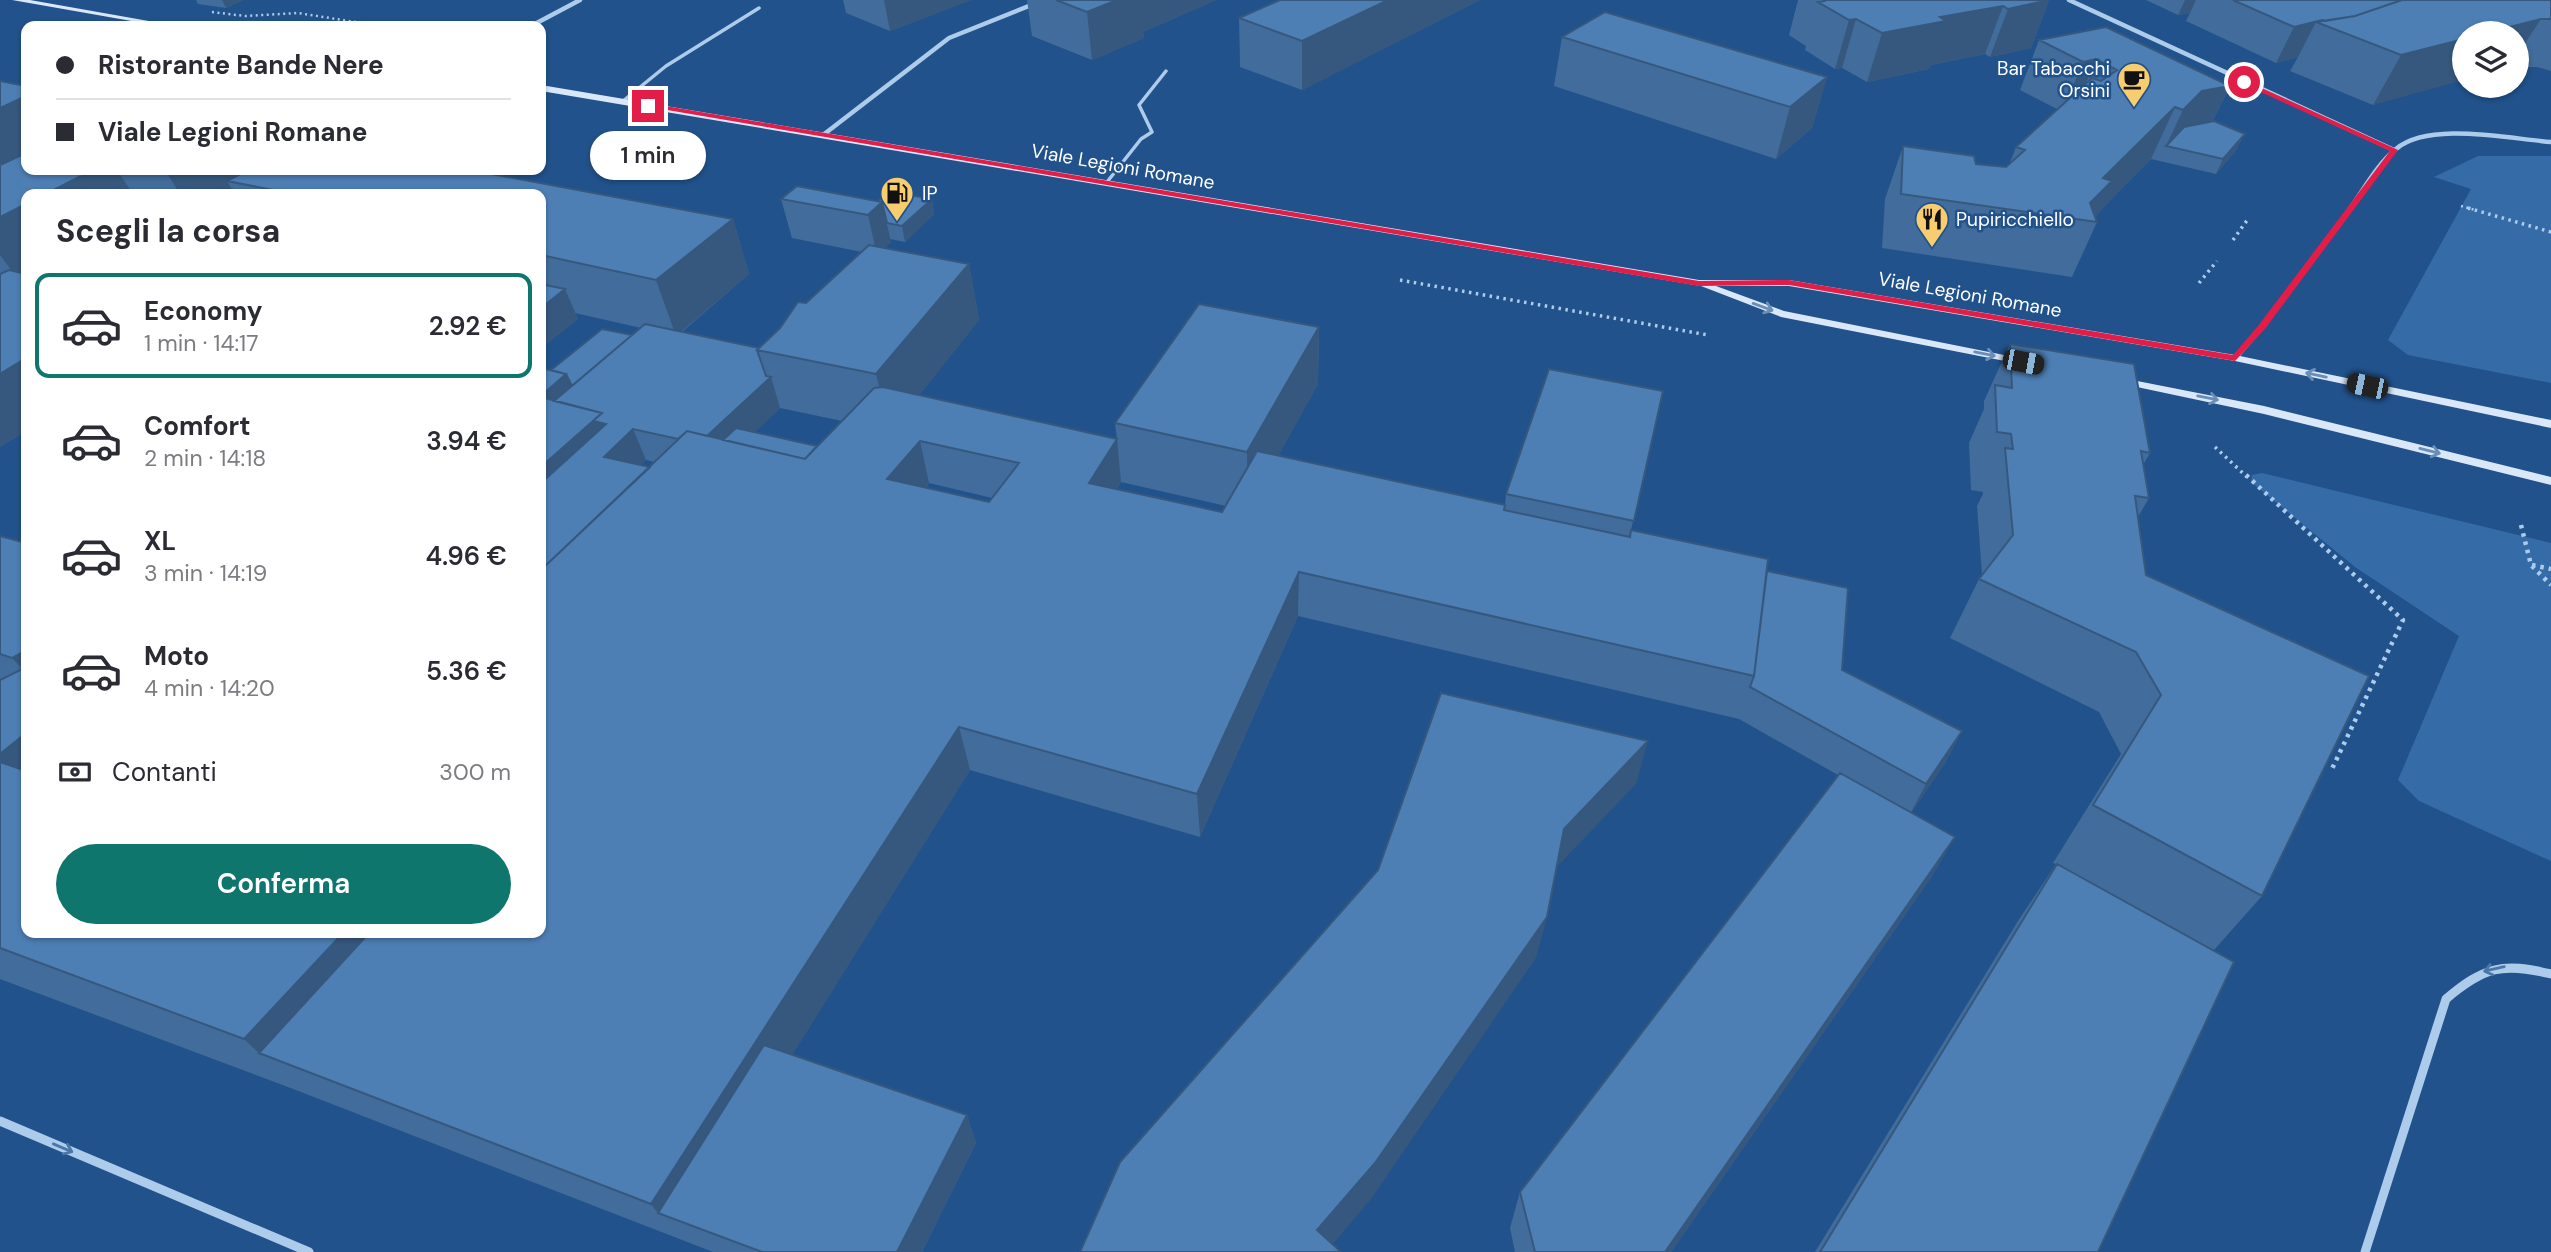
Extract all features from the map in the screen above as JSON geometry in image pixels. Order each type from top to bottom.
[{"type":"main road","points":[[16,0],[143,21]]},
{"type":"main road","name":"Viale Legioni Romane","points":[[546,89],[1699,284],[1781,314],[2036,364]]},
{"type":"main road","name":"Viale Legioni Romane","points":[[1699,284],[1789,283],[2235,358],[2551,424]]},
{"type":"main road","points":[[2103,378],[2264,410],[2551,482]]},
{"type":"street","points":[[540,21],[580,0]]},
{"type":"street","points":[[823,135],[949,38],[1044,0]]},
{"type":"street","points":[[2069,0],[2394,150]]},
{"type":"street","points":[[2235,358],[2262,328],[2394,150],[2419,137],[2442,135],[2551,142]]},
{"type":"street","points":[[2365,1252],[2446,999],[2477,973],[2503,966],[2551,974]]},
{"type":"street","points":[[0,1121],[309,1252]]},
{"type":"lane","points":[[622,101],[666,66],[759,8]]},
{"type":"lane","points":[[1107,182],[1141,139],[1152,132],[1139,105],[1166,71]]},
{"type":"path","points":[[208,12],[245,16],[298,13],[349,21]]},
{"type":"path","points":[[2461,206],[2551,232]]},
{"type":"path","points":[[2233,240],[2248,219]]},
{"type":"path","points":[[2199,283],[2217,261]]},
{"type":"path","points":[[1395,279],[1712,336]]},
{"type":"path","points":[[2210,442],[2403,620],[2331,771]]},
{"type":"path","points":[[2522,525],[2531,565],[2551,585]]},
{"type":"path","points":[[2531,565],[2551,569]]},
{"type":"shaded area","points":[[2478,156],[2551,156],[2551,383],[2408,355],[2388,340],[2471,189],[2434,177]]},
{"type":"shaded area","points":[[2262,473],[2551,543],[2551,861],[2419,801],[2398,780],[2459,636],[2355,567],[2251,482],[2252,475]]},
{"type":"building","points":[[1056,0],[1117,0],[1087,12]]},
{"type":"building","points":[[1280,0],[1388,0],[1302,41],[1239,18]]},
{"type":"building","points":[[2049,0],[2008,9],[2003,6],[1940,17],[1946,21],[1882,33],[1856,19],[1849,20],[1818,2]]},
{"type":"building","points":[[2233,0],[2402,0],[2355,16],[2294,27]]},
{"type":"building","points":[[2402,0],[2551,0],[2551,19],[2529,22],[2452,21],[2452,42],[2401,55],[2316,22],[2355,16]]},
{"type":"building","points":[[1605,12],[1827,77],[1790,107],[1562,37]]},
{"type":"building","points":[[2106,27],[2230,86],[2202,91],[2183,110],[2175,107],[2103,178],[2112,181],[2090,203],[2097,222],[1901,194],[1903,146],[1974,156],[1976,164],[2006,167],[2025,150],[2016,147],[2092,78],[2101,81],[2117,70],[2096,59],[2083,62],[2039,40]]},
{"type":"building","points":[[0,81],[21,85],[21,98],[0,108]]},
{"type":"building","points":[[2214,121],[2245,134],[2223,159],[2166,146],[2184,127]]},
{"type":"building","points":[[21,155],[21,175],[83,175],[56,189],[21,189],[21,206],[0,217],[0,165]]},
{"type":"building","points":[[238,175],[497,175],[733,219],[656,280],[546,256],[546,189],[268,189],[227,181]]},
{"type":"building","points":[[797,186],[882,202],[868,215],[781,199]]},
{"type":"building","points":[[888,191],[932,199],[902,226],[887,223],[882,202],[878,201]]},
{"type":"building","points":[[869,245],[969,264],[876,374],[757,350],[780,328],[798,302],[806,303]]},
{"type":"building","points":[[9,270],[21,273],[21,361],[0,374],[0,274]]},
{"type":"building","points":[[546,285],[565,289],[546,304]]},
{"type":"building","points":[[1199,304],[1319,327],[1247,452],[1115,423]]},
{"type":"building","points":[[645,324],[759,348],[757,350],[766,376],[771,377],[707,436],[687,431],[678,439],[633,429],[604,457],[650,467],[546,565],[546,478],[606,424],[593,421],[602,413],[554,401]]},
{"type":"building","points":[[602,329],[632,335],[572,386],[566,374],[551,370]]},
{"type":"building","points":[[2010,344],[2134,364],[2150,453],[2141,451],[2149,498],[2135,496],[2146,575],[2369,676],[2262,896],[2093,805],[2161,695],[2136,652],[1979,579],[2013,535],[2005,448],[2013,449],[2011,434],[1997,432],[1995,385],[2012,388]]},
{"type":"building","points":[[546,369],[566,374],[546,392]]},
{"type":"building","points":[[1549,369],[1663,391],[1634,521],[1506,494]]},
{"type":"building","points":[[883,387],[1117,439],[1089,483],[1222,512],[1257,451],[1505,505],[1504,510],[1630,537],[1631,530],[1768,559],[1754,676],[1299,572],[1197,794],[959,727],[651,1204],[259,1053],[364,938],[546,938],[546,565],[687,431],[805,459],[874,388]],"holes":[[[920,441],[1019,463],[989,502],[887,479]]]},
{"type":"building","points":[[546,398],[602,413],[546,463]]},
{"type":"building","points":[[736,428],[817,446],[805,459],[723,440]]},
{"type":"building","points":[[0,536],[21,542],[21,653],[12,658],[0,654]]},
{"type":"building","points":[[1767,571],[1848,588],[1842,670],[1962,731],[1926,784],[1750,687],[1754,676]]},
{"type":"building","points":[[21,670],[21,737],[0,754],[0,680]]},
{"type":"building","points":[[1441,693],[1648,741],[1564,829],[1547,917],[1375,1163],[1317,1230],[1341,1252],[1080,1252],[1120,1162],[1378,870]]},
{"type":"building","points":[[0,762],[21,769],[21,938],[338,938],[244,1039],[0,948]]},
{"type":"building","points":[[1840,773],[1955,837],[1665,1252],[1535,1252],[1520,1192]]},
{"type":"building","points":[[2057,864],[2234,962],[2098,1252],[1820,1252]]},
{"type":"building","points":[[764,1045],[967,1115],[897,1252],[762,1252],[658,1213]]},
{"type":"place","name":"Bar Tabacchi Orsini","points":[[2134,109]]},
{"type":"place","name":"IP","points":[[897,223]]},
{"type":"place","name":"Pupiricchiello","points":[[1932,249]]},
{"type":"route","points":[[648,106],[1699,284],[1789,283],[2235,358],[2262,328],[2394,150],[2244,82]]}]
